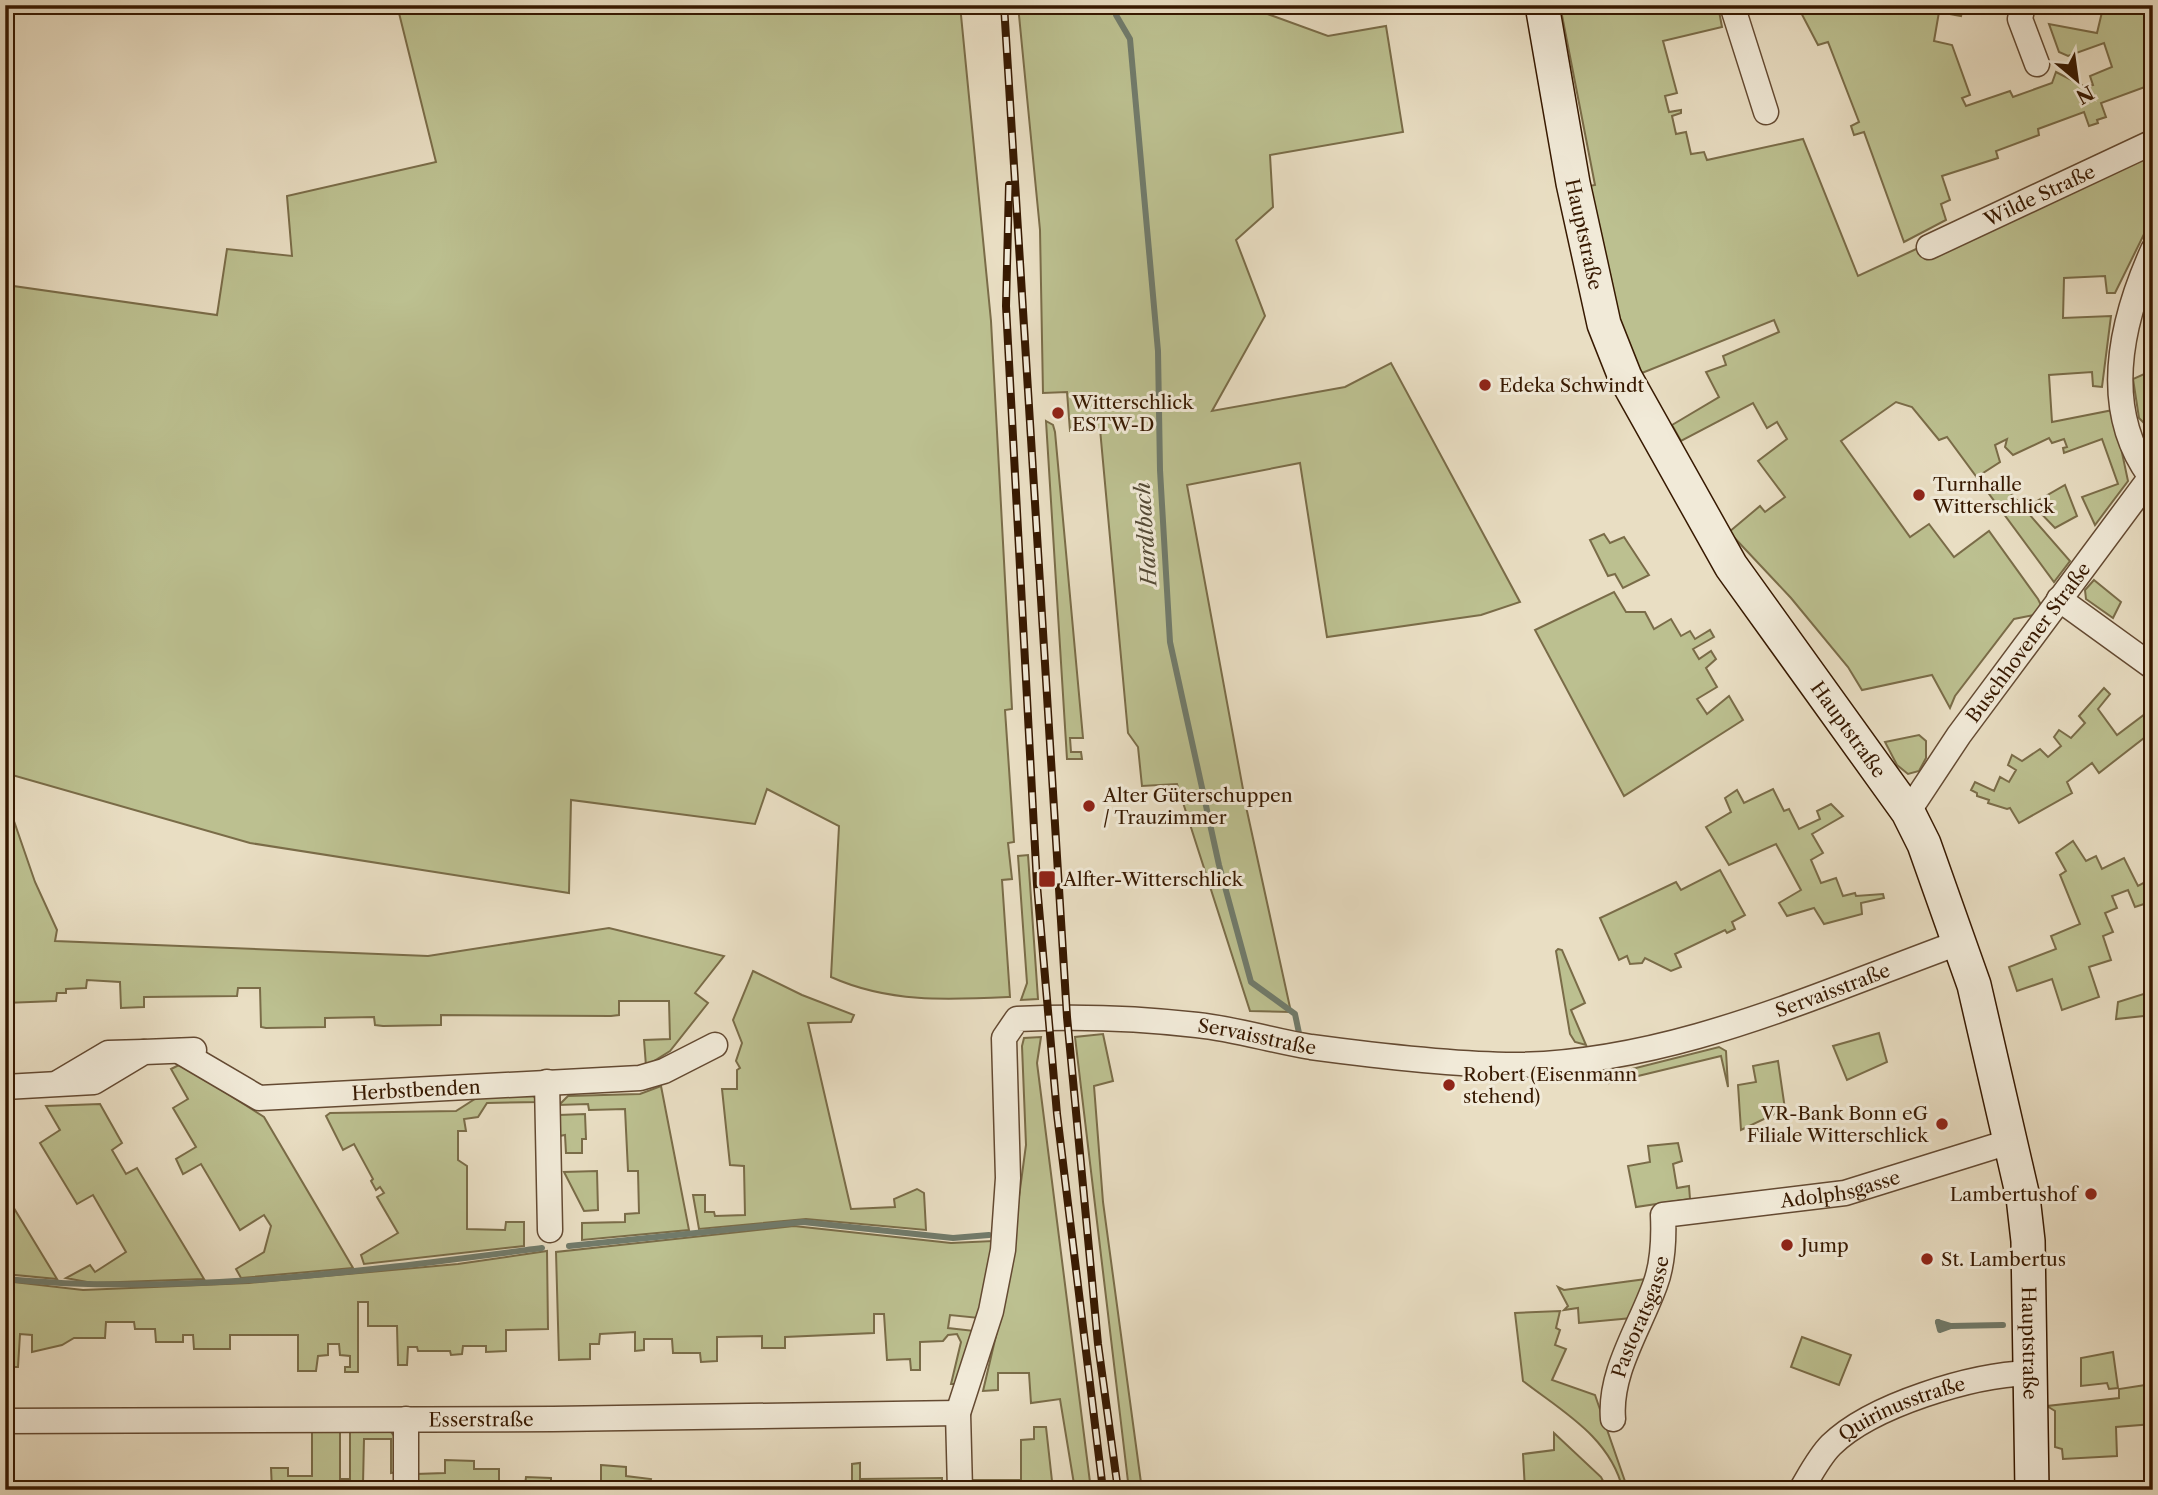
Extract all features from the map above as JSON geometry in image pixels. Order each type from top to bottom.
[{"type":"main road","name":"Hauptstraße","points":[[1542,5],[1573,183],[1604,324],[1625,377],[1731,566],[1908,812],[1924,845],[1974,985],[2012,1141],[2028,1241],[2032,1490]]},
{"type":"street","points":[[1732,5],[1766,112]]},
{"type":"street","points":[[2023,5],[2020,19],[2037,64]]},
{"type":"street","name":"Wilde Straße","points":[[1928,247],[2153,142]]},
{"type":"street","points":[[2151,475],[2140,462],[2130,435],[2119,384],[2121,343],[2131,304],[2153,250]]},
{"type":"street","name":"Buschhovener Straße","points":[[1908,812],[1959,736],[2151,475]]},
{"type":"street","points":[[2059,599],[2153,667]]},
{"type":"street","name":"Servaisstraße","points":[[960,1490],[958,1413],[991,1311],[1003,1250],[1008,1178],[1004,1038],[1017,1019],[1099,1017],[1197,1025],[1309,1046],[1502,1065],[1569,1062],[1649,1049],[1729,1027],[1958,943]]},
{"type":"street","name":"Herbstbenden","points":[[5,1087],[94,1082],[144,1052],[179,1051],[259,1098],[640,1078],[664,1071],[716,1045]]},
{"type":"street","points":[[547,1082],[550,1230]]},
{"type":"street","name":"Adolphsgasse","points":[[1663,1215],[1845,1193],[2012,1141]]},
{"type":"street","name":"Pastoratsgasse","points":[[1614,1419],[1614,1385],[1656,1282],[1664,1234],[1663,1215]]},
{"type":"street","name":"Quirinusstraße","points":[[1801,1490],[1829,1447],[1859,1422],[1917,1397],[2010,1374],[2029,1373]]},
{"type":"street","name":"Esserstraße","points":[[5,1421],[958,1413]]},
{"type":"street","points":[[406,1419],[406,1490]]},
{"type":"green space","points":[[397,5],[960,5],[991,321],[1012,709],[1005,710],[1014,842],[1008,843],[1012,879],[1002,880],[1010,997],[941,999],[897,996],[875,992],[831,977],[839,826],[767,789],[755,824],[571,800],[569,893],[250,843],[5,773],[6,285],[217,315],[227,249],[292,256],[287,196],[436,162]]},
{"type":"green space","points":[[1018,5],[1243,5],[1328,36],[1386,26],[1403,132],[1270,155],[1273,207],[1236,240],[1265,316],[1212,411],[1345,387],[1391,363],[1520,602],[1481,615],[1327,637],[1300,463],[1187,485],[1247,811],[1291,1012],[1250,1011],[1177,784],[1142,786],[1138,747],[1128,733],[1100,429],[1070,431],[1067,392],[1043,393],[1040,230]]},
{"type":"green space","points":[[1560,5],[1679,5],[1695,14],[1719,11],[1722,27],[1663,41],[1677,93],[1665,96],[1669,112],[1681,110],[1681,113],[1672,116],[1676,134],[1686,132],[1691,154],[1704,152],[1707,160],[1803,139],[1858,276],[1927,244],[2153,150],[2153,216],[2115,293],[2107,293],[2105,276],[2064,278],[2063,318],[2111,316],[2102,387],[2093,386],[2092,372],[2049,375],[2052,422],[2113,410],[2128,481],[2095,525],[2082,497],[2118,484],[2102,439],[2064,453],[2063,448],[2067,447],[2064,439],[2052,443],[2049,438],[2013,455],[2005,447],[2007,439],[1995,445],[2000,462],[1980,475],[1990,489],[2002,483],[2070,561],[2054,582],[1947,437],[1939,440],[1912,407],[1896,402],[1841,441],[1910,537],[1929,524],[1954,557],[1989,531],[2041,605],[2034,615],[2014,619],[1955,696],[1950,708],[1932,675],[1862,690],[1848,667],[1791,598],[1729,532],[1760,506],[1765,512],[1785,497],[1758,461],[1787,439],[1777,422],[1767,428],[1753,403],[1681,441],[1672,425],[1719,397],[1706,372],[1726,365],[1723,356],[1779,332],[1774,320],[1642,373],[1621,328],[1607,282],[1589,186],[1595,185]]},
{"type":"green space","points":[[1797,5],[1964,5],[1961,16],[1939,12],[1934,41],[1952,45],[1970,95],[1962,98],[1966,106],[2010,91],[2013,97],[2052,83],[2056,72],[2085,87],[2093,85],[2090,76],[2112,67],[2104,43],[2068,56],[2059,52],[2049,24],[2097,33],[2102,12],[2097,11],[2098,5],[2153,5],[2153,84],[2101,103],[2106,117],[2097,120],[2098,123],[2089,126],[2084,112],[2038,129],[2039,135],[1996,151],[1998,158],[1942,176],[1950,200],[1941,204],[1946,220],[1904,242],[1864,132],[1854,135],[1851,126],[1859,122],[1828,42],[1818,45]]},
{"type":"green space","points":[[2153,370],[2153,412],[2143,422],[2139,418],[2133,379]]},
{"type":"green space","points":[[1046,421],[1053,425],[1055,432],[1083,738],[1070,738],[1071,752],[1081,752],[1082,759],[1067,759]]},
{"type":"green space","points":[[2065,485],[2077,516],[2055,528],[2032,504]]},
{"type":"green space","points":[[1604,534],[1610,543],[1624,537],[1649,575],[1623,588],[1615,574],[1608,576],[1590,540]]},
{"type":"green space","points":[[2094,580],[2121,602],[2113,618],[2086,599],[2085,590]]},
{"type":"green space","points":[[1614,592],[1626,612],[1645,612],[1654,629],[1671,619],[1681,636],[1690,631],[1695,639],[1710,630],[1714,637],[1693,649],[1699,659],[1711,651],[1716,659],[1706,668],[1717,687],[1697,699],[1707,714],[1729,696],[1743,720],[1624,796],[1535,630]]},
{"type":"green space","points":[[2104,688],[2110,694],[2098,709],[2117,735],[2145,714],[2149,720],[2153,718],[2153,731],[2099,773],[2092,763],[2067,782],[2072,793],[2019,823],[2010,808],[1988,803],[1989,800],[1977,796],[1977,793],[1971,790],[1975,782],[1994,791],[2000,777],[2009,782],[2016,770],[2008,765],[2012,755],[2022,761],[2040,749],[2048,757],[2061,746],[2054,737],[2059,730],[2071,738],[2085,723],[2079,716]]},
{"type":"green space","points":[[1919,735],[1926,741],[1926,758],[1919,771],[1908,774],[1897,765],[1885,742]]},
{"type":"green space","points":[[1773,789],[1784,811],[1789,809],[1799,829],[1820,819],[1817,811],[1831,804],[1843,816],[1812,834],[1823,853],[1811,860],[1821,883],[1836,878],[1843,896],[1855,893],[1856,896],[1883,894],[1884,898],[1861,903],[1862,914],[1824,924],[1814,908],[1787,916],[1779,903],[1801,890],[1776,844],[1729,865],[1706,827],[1731,812],[1725,798],[1737,790],[1744,803]]},
{"type":"green space","points":[[5,795],[35,882],[57,930],[55,941],[428,956],[609,928],[724,956],[695,993],[708,1003],[670,1051],[646,1066],[644,1040],[670,1039],[669,1001],[619,1001],[619,1015],[611,1016],[441,1015],[441,1025],[383,1026],[375,1025],[374,1017],[325,1018],[325,1027],[266,1028],[261,1027],[260,988],[238,988],[237,996],[144,997],[144,1007],[121,1008],[120,982],[87,980],[86,988],[66,989],[66,993],[57,993],[56,1001],[5,1003]]},
{"type":"green space","points":[[2073,841],[2086,861],[2096,856],[2102,869],[2124,858],[2138,886],[2149,880],[2153,901],[2135,907],[2128,890],[2112,896],[2117,908],[2105,913],[2113,932],[2103,936],[2111,960],[2089,967],[2099,997],[2062,1010],[2052,979],[2017,991],[2009,967],[2056,949],[2051,936],[2080,924],[2060,875],[2066,871],[2056,853]]},
{"type":"green space","points":[[1028,855],[1038,999],[1021,1000],[1027,983],[1018,856]]},
{"type":"green space","points":[[1720,870],[1745,915],[1732,922],[1735,929],[1727,933],[1725,930],[1675,954],[1681,967],[1671,971],[1645,958],[1642,963],[1630,964],[1627,956],[1619,960],[1600,918],[1676,882],[1681,890]]},
{"type":"green space","points":[[1562,950],[1585,1003],[1571,1010],[1586,1045],[1575,1042],[1570,1034],[1556,951]]},
{"type":"green space","points":[[753,971],[802,995],[854,1015],[851,1022],[808,1023],[851,1209],[895,1207],[894,1199],[917,1189],[924,1193],[926,1230],[806,1219],[699,1229],[693,1195],[705,1195],[705,1212],[714,1212],[715,1216],[745,1215],[744,1166],[730,1165],[722,1089],[737,1089],[737,1070],[740,1068],[736,1061],[742,1043],[733,1020]]},
{"type":"green space","points":[[2153,991],[2153,1015],[2116,1019],[2118,1002]]},
{"type":"green space","points":[[1879,1033],[1887,1062],[1847,1080],[1833,1046]]},
{"type":"green space","points":[[1103,1034],[1113,1081],[1094,1086],[1103,1202],[1142,1490],[1129,1490],[1075,1037]]},
{"type":"green space","points":[[1041,1037],[1037,1063],[1091,1490],[1075,1490],[1060,1399],[1031,1403],[1029,1373],[998,1373],[998,1390],[983,1391],[1006,1293],[1026,1145],[1022,1046],[1024,1038]]},
{"type":"green space","points":[[1719,1047],[1726,1051],[1728,1087],[1721,1056],[1609,1083],[1608,1075]]},
{"type":"green space","points":[[1778,1061],[1785,1109],[1741,1130],[1738,1085],[1756,1082],[1753,1066]]},
{"type":"green space","points":[[181,1064],[264,1117],[353,1268],[241,1278],[236,1269],[264,1252],[271,1226],[264,1215],[240,1230],[201,1164],[183,1174],[176,1159],[196,1147],[173,1108],[188,1099],[171,1069]]},
{"type":"green space","points":[[661,1086],[689,1230],[582,1240],[582,1223],[625,1222],[625,1214],[639,1213],[638,1171],[628,1171],[625,1109],[589,1110],[588,1104],[559,1105],[568,1096],[640,1094]]},
{"type":"green space","points":[[533,1096],[540,1102],[487,1103],[478,1117],[464,1119],[466,1131],[458,1131],[458,1160],[467,1166],[467,1229],[505,1230],[506,1222],[524,1222],[524,1246],[364,1264],[361,1255],[398,1233],[377,1197],[384,1193],[380,1187],[376,1190],[354,1144],[343,1150],[326,1116],[330,1113],[456,1111],[478,1097]]},
{"type":"green space","points":[[100,1104],[122,1143],[112,1150],[126,1174],[137,1168],[204,1279],[92,1283],[66,1278],[90,1265],[95,1272],[126,1252],[93,1195],[77,1204],[40,1143],[60,1130],[46,1106]]},
{"type":"green space","points":[[585,1114],[586,1139],[582,1139],[582,1153],[566,1153],[565,1135],[559,1136],[559,1115]]},
{"type":"green space","points":[[1678,1143],[1682,1161],[1673,1164],[1677,1188],[1689,1186],[1690,1199],[1636,1207],[1628,1166],[1650,1162],[1648,1146]]},
{"type":"green space","points":[[597,1171],[598,1210],[584,1211],[564,1172]]},
{"type":"green space","points":[[5,1192],[9,1200],[57,1279],[5,1274]]},
{"type":"green space","points":[[794,1226],[951,1243],[993,1241],[979,1318],[950,1315],[948,1328],[975,1331],[959,1384],[951,1384],[961,1342],[957,1334],[948,1335],[943,1341],[920,1342],[920,1370],[911,1370],[910,1359],[887,1360],[884,1314],[874,1314],[874,1333],[785,1337],[785,1348],[762,1348],[762,1336],[717,1337],[717,1361],[701,1362],[700,1353],[673,1353],[672,1339],[644,1339],[644,1350],[635,1351],[635,1332],[600,1334],[599,1344],[590,1344],[590,1359],[559,1360],[556,1252]]},
{"type":"green space","points":[[547,1251],[548,1329],[506,1330],[506,1351],[486,1352],[486,1346],[463,1346],[462,1354],[451,1355],[450,1351],[418,1351],[417,1347],[408,1347],[407,1365],[398,1365],[397,1326],[368,1326],[368,1302],[358,1302],[358,1372],[345,1372],[345,1367],[350,1367],[350,1356],[340,1355],[339,1344],[328,1344],[328,1355],[318,1356],[316,1371],[298,1371],[298,1335],[230,1335],[230,1349],[194,1349],[193,1335],[183,1335],[183,1342],[156,1342],[155,1329],[135,1329],[134,1322],[106,1322],[105,1338],[74,1338],[62,1345],[32,1352],[32,1335],[20,1334],[18,1367],[5,1367],[5,1281],[83,1290],[249,1283],[458,1264]]},
{"type":"green space","points":[[1646,1279],[1632,1318],[1579,1323],[1578,1308],[1564,1310],[1568,1306],[1558,1287],[1564,1290]]},
{"type":"green space","points":[[1560,1311],[1556,1328],[1560,1330],[1555,1345],[1566,1349],[1552,1380],[1595,1395],[1628,1490],[1623,1490],[1617,1471],[1596,1440],[1569,1415],[1523,1381],[1515,1313]]},
{"type":"green space","points":[[1802,1337],[1851,1355],[1839,1385],[1791,1367]]},
{"type":"green space","points":[[2113,1352],[2118,1388],[2109,1389],[2107,1383],[2081,1386],[2081,1358]]},
{"type":"green space","points":[[2152,1384],[2153,1424],[2116,1427],[2117,1456],[2063,1459],[2062,1449],[2055,1447],[2055,1411],[2047,1406],[2119,1398],[2119,1389]]},
{"type":"green space","points":[[1034,1427],[1046,1427],[1053,1490],[974,1490],[974,1480],[1021,1480],[1021,1440],[1034,1439]]},
{"type":"green space","points":[[312,1432],[340,1432],[340,1479],[350,1479],[350,1432],[391,1432],[398,1441],[398,1472],[391,1473],[391,1439],[364,1439],[363,1484],[377,1485],[377,1490],[272,1490],[271,1468],[288,1468],[288,1476],[312,1476]]},
{"type":"green space","points":[[1554,1433],[1601,1477],[1608,1490],[1525,1490],[1523,1454],[1554,1450]]},
{"type":"green space","points":[[445,1460],[474,1461],[474,1469],[499,1469],[499,1485],[525,1485],[526,1477],[551,1478],[551,1485],[559,1485],[559,1490],[416,1490],[416,1474],[445,1473]]},
{"type":"green space","points":[[860,1463],[860,1479],[942,1478],[942,1490],[804,1490],[852,1488],[852,1464]]},
{"type":"green space","points":[[601,1465],[626,1467],[626,1476],[651,1479],[649,1490],[591,1490],[592,1486],[601,1485]]},
{"type":"waterway","name":"Hardtbach","points":[[1115,5],[1116,15],[1130,39],[1158,351],[1160,470],[1170,642],[1219,865],[1251,982],[1295,1014],[1299,1033]]},
{"type":"waterway","points":[[569,1246],[803,1222],[953,1238],[989,1235]]},
{"type":"waterway","points":[[5,1279],[140,1285],[207,1283],[342,1272],[542,1248]]},
{"type":"waterway","points":[[1938,1322],[1951,1326],[2003,1325]]},
{"type":"waterway","points":[[1938,1322],[1940,1330],[1951,1326]]},
{"type":"railway","points":[[1004,5],[1067,1017],[1098,1344],[1118,1490]]},
{"type":"railway","points":[[1009,185],[1006,306],[1037,885],[1057,1114],[1103,1490]]},
{"type":"place","name":"Edeka Schwindt","points":[[1485,385]]},
{"type":"place","name":"Witterschlick ESTW-D","points":[[1058,413]]},
{"type":"place","name":"Turnhalle Witterschlick","points":[[1919,495]]},
{"type":"place","name":"Alter Güterschuppen / Trauzimmer","points":[[1089,806]]},
{"type":"place","name":"Alfter-Witterschlick","points":[[1047,879]]},
{"type":"place","name":"Robert (Eisenmann stehend)","points":[[1449,1085]]},
{"type":"place","name":"VR-Bank Bonn eG Filiale Witterschlick","points":[[1942,1124]]},
{"type":"place","name":"Lambertushof","points":[[2091,1194]]},
{"type":"place","name":"Jump","points":[[1787,1245]]},
{"type":"place","name":"St. Lambertus","points":[[1927,1259]]}]
